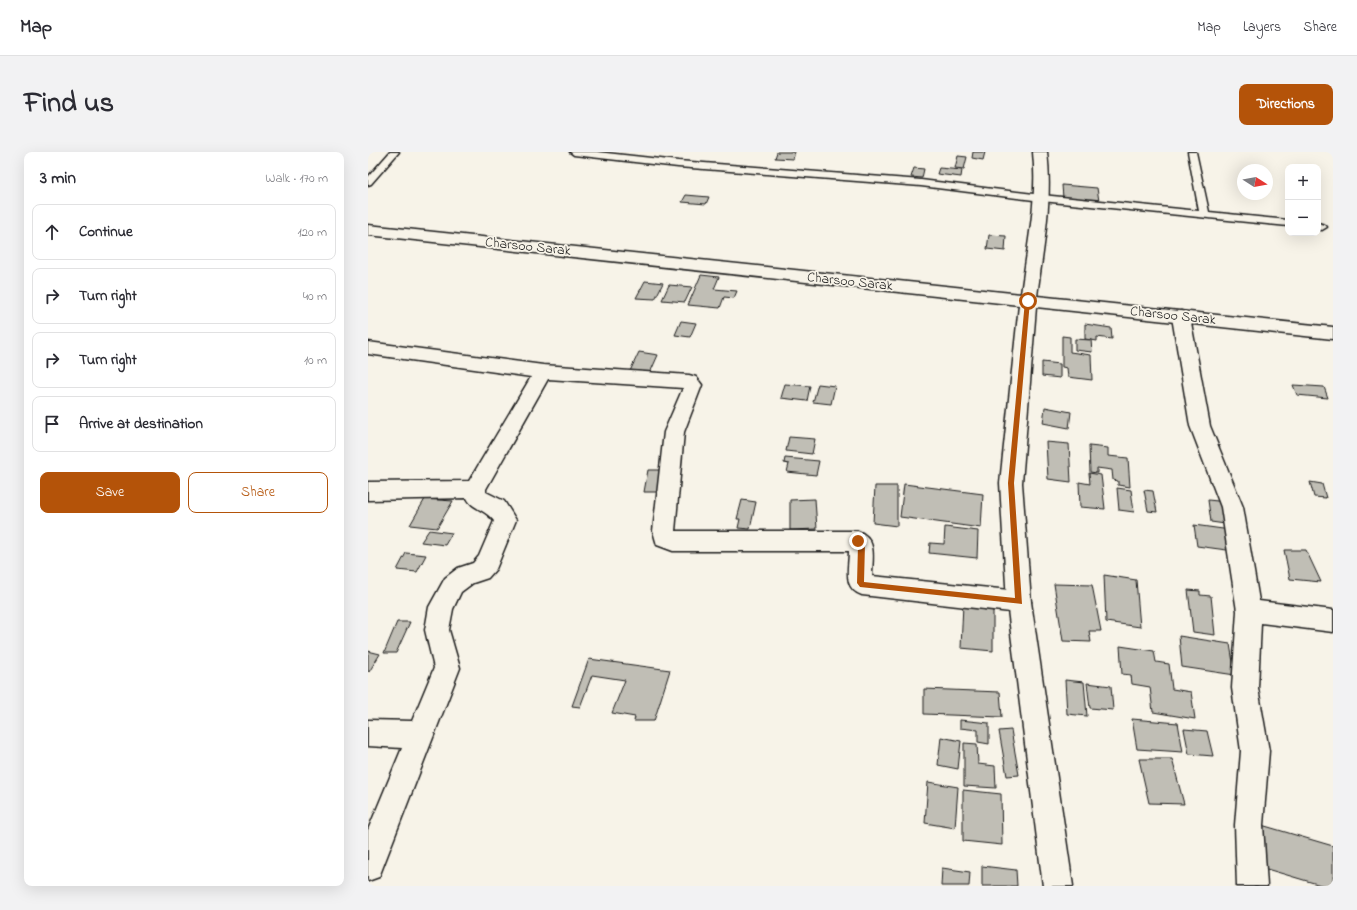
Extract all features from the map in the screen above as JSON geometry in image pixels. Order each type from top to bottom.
[{"type":"street","points":[[1040,152],[1043,177],[1042,198],[1028,301],[1011,483],[1019,602],[1058,886]]},
{"type":"street","name":"Charsoo Sarak","points":[[368,230],[1333,333]]},
{"type":"street","points":[[1181,317],[1200,426],[1232,507],[1249,611],[1245,688],[1255,751],[1249,825],[1252,886]]},
{"type":"street","points":[[368,348],[543,372],[689,382],[693,385],[692,390],[674,432],[664,531],[665,538],[673,541],[858,541],[861,544],[860,583],[862,585],[1019,602]]},
{"type":"street","points":[[368,866],[447,668],[437,630],[441,607],[453,585],[466,576],[480,571],[488,562],[505,520],[496,507],[477,497],[475,489],[543,372]]},
{"type":"street","points":[[368,491],[475,489]]},
{"type":"street","points":[[1249,611],[1333,621]]},
{"type":"street","points":[[368,733],[420,735]]},
{"type":"lane","points":[[368,182],[395,152]]},
{"type":"lane","points":[[574,152],[723,168],[921,183],[1042,198],[1285,223]]},
{"type":"lane","points":[[1192,152],[1205,215]]},
{"type":"building","points":[[777,152],[795,152],[793,159],[775,158]]},
{"type":"building","points":[[973,152],[985,152],[983,160],[972,158]]},
{"type":"building","points":[[958,156],[967,157],[964,169],[955,168]]},
{"type":"building","points":[[914,168],[924,169],[922,178],[911,177]]},
{"type":"building","points":[[939,168],[962,170],[961,177],[937,174]]},
{"type":"building","points":[[1062,185],[1097,188],[1099,201],[1063,198]]},
{"type":"building","points":[[686,195],[709,197],[706,204],[682,202]]},
{"type":"building","points":[[989,235],[1006,236],[1005,251],[987,249]]},
{"type":"building","points":[[701,275],[719,277],[714,289],[737,291],[734,298],[724,297],[720,308],[688,305]]},
{"type":"building","points":[[645,281],[663,283],[655,299],[636,298]]},
{"type":"building","points":[[669,285],[692,287],[685,302],[662,300]]},
{"type":"building","points":[[681,321],[696,323],[690,337],[675,335]]},
{"type":"building","points":[[1085,324],[1111,328],[1112,339],[1097,337],[1097,341],[1085,339]]},
{"type":"building","points":[[1062,336],[1070,337],[1070,352],[1091,355],[1092,380],[1068,377],[1067,368],[1062,367]]},
{"type":"building","points":[[1075,339],[1091,340],[1092,352],[1075,350]]},
{"type":"building","points":[[639,352],[658,355],[650,373],[630,371]]},
{"type":"building","points":[[1042,362],[1060,364],[1060,378],[1042,376]]},
{"type":"building","points":[[785,384],[810,386],[807,401],[781,398]]},
{"type":"building","points":[[818,384],[835,386],[831,404],[813,402]]},
{"type":"building","points":[[1293,385],[1324,387],[1328,398],[1297,395]]},
{"type":"building","points":[[1045,407],[1071,412],[1069,428],[1043,423]]},
{"type":"building","points":[[789,437],[815,439],[812,454],[786,451]]},
{"type":"building","points":[[1046,442],[1069,444],[1071,482],[1048,479]]},
{"type":"building","points":[[1089,446],[1108,448],[1108,456],[1128,458],[1130,487],[1118,485],[1118,481],[1113,480],[1112,470],[1097,468],[1097,473],[1090,472]]},
{"type":"building","points":[[785,458],[819,461],[816,475],[787,472],[789,464],[784,463]]},
{"type":"building","points":[[648,470],[666,470],[662,492],[644,492]]},
{"type":"building","points":[[1089,473],[1101,475],[1105,509],[1080,507],[1079,482],[1090,484]]},
{"type":"building","points":[[1310,482],[1322,484],[1326,498],[1314,497]]},
{"type":"building","points":[[904,484],[983,494],[981,528],[900,517]]},
{"type":"building","points":[[875,486],[897,486],[897,526],[873,523]]},
{"type":"building","points":[[1117,488],[1131,490],[1134,512],[1119,510]]},
{"type":"building","points":[[1144,490],[1153,491],[1157,512],[1148,511]]},
{"type":"building","points":[[425,499],[453,501],[437,528],[410,525]]},
{"type":"building","points":[[815,499],[817,529],[790,530],[790,500]]},
{"type":"building","points":[[742,500],[756,502],[750,529],[738,528],[740,519],[737,519]]},
{"type":"building","points":[[1208,500],[1227,502],[1232,525],[1211,522]]},
{"type":"building","points":[[1194,525],[1230,530],[1234,551],[1197,546]]},
{"type":"building","points":[[945,527],[978,531],[977,558],[929,553],[930,543],[944,544]]},
{"type":"building","points":[[429,530],[452,533],[445,545],[421,542]]},
{"type":"building","points":[[1284,550],[1306,550],[1321,582],[1290,579]]},
{"type":"building","points":[[406,553],[426,555],[417,572],[397,570]]},
{"type":"building","points":[[1104,575],[1136,580],[1140,627],[1106,622]]},
{"type":"building","points":[[1054,584],[1092,585],[1101,631],[1089,631],[1091,642],[1063,641]]},
{"type":"building","points":[[1188,590],[1200,591],[1200,595],[1211,596],[1215,635],[1193,632]]},
{"type":"building","points":[[963,604],[993,607],[993,651],[961,648]]},
{"type":"building","points":[[397,622],[410,622],[396,653],[384,653]]},
{"type":"building","points":[[1179,636],[1230,644],[1235,675],[1182,667]]},
{"type":"building","points":[[1120,646],[1154,651],[1156,662],[1169,664],[1172,689],[1191,692],[1195,719],[1153,712],[1150,687],[1132,684],[1131,675],[1122,674]]},
{"type":"building","points":[[368,651],[380,654],[369,672],[368,671]]},
{"type":"building","points":[[589,659],[670,670],[654,721],[634,721],[635,717],[612,713],[625,680],[592,675],[580,707],[572,706]]},
{"type":"building","points":[[1065,680],[1084,682],[1087,716],[1067,714]]},
{"type":"building","points":[[1087,683],[1111,686],[1113,710],[1090,708]]},
{"type":"building","points":[[924,689],[1000,692],[1002,717],[924,714]]},
{"type":"building","points":[[1132,719],[1178,723],[1183,752],[1137,749]]},
{"type":"building","points":[[960,720],[989,723],[989,744],[978,742],[978,730],[960,728]]},
{"type":"building","points":[[1184,729],[1207,731],[1213,756],[1189,754]]},
{"type":"building","points":[[1011,730],[1019,775],[1007,776],[999,731]]},
{"type":"building","points":[[941,737],[961,741],[958,769],[938,765]]},
{"type":"building","points":[[964,743],[977,744],[978,764],[995,766],[996,788],[964,786]]},
{"type":"building","points":[[1139,759],[1172,759],[1184,804],[1149,803]]},
{"type":"building","points":[[928,782],[958,787],[955,828],[925,823]]},
{"type":"building","points":[[963,790],[1001,794],[1002,845],[963,841]]},
{"type":"building","points":[[1258,824],[1333,846],[1333,886],[1324,886],[1260,867]]},
{"type":"building","points":[[982,866],[1016,870],[1017,886],[982,886]]},
{"type":"building","points":[[942,868],[970,872],[969,886],[941,886]]},
{"type":"route","points":[[858,541],[861,544],[860,583],[862,585],[1019,602],[1011,483],[1028,301]]}]
